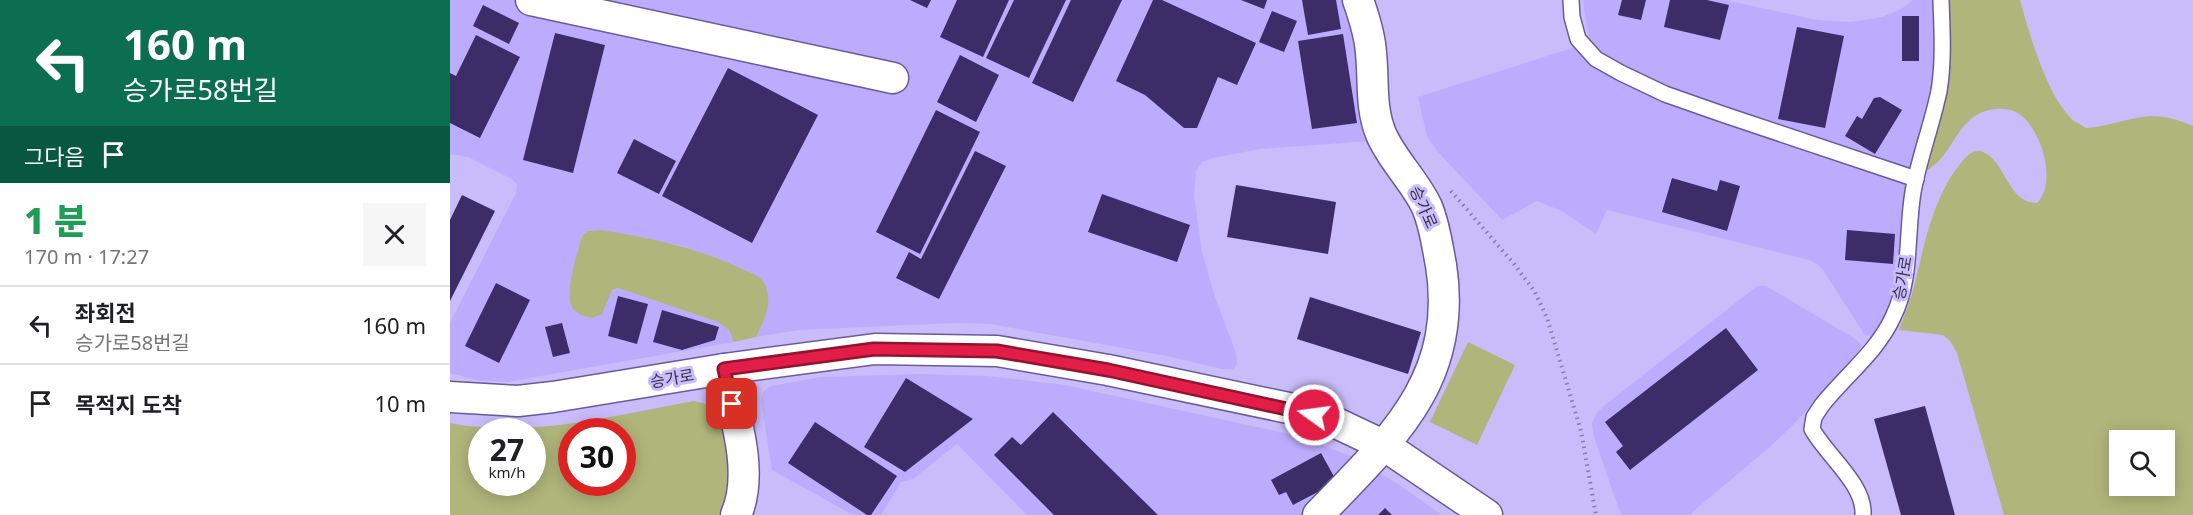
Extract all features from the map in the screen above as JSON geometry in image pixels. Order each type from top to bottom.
[{"type":"street","points":[[531,0],[893,78]]},
{"type":"street","name":"승가로","points":[[1358,0],[1366,23],[1371,51],[1372,99],[1376,117],[1382,136],[1413,180],[1427,208],[1436,235],[1444,284],[1444,322],[1433,369],[1407,417],[1385,446]]},
{"type":"street","name":"승가로","points":[[450,396],[518,401],[609,389],[724,369],[874,349],[997,351],[1108,370],[1298,410],[1330,420],[1385,446],[1487,515]]},
{"type":"street","points":[[724,369],[744,465],[744,490],[736,515]]},
{"type":"street","points":[[1318,515],[1385,446]]},
{"type":"lane","points":[[1571,0],[1572,17],[1578,39],[1596,59],[1621,73],[1665,94],[1916,179]]},
{"type":"lane","name":"승가로","points":[[1863,515],[1862,500],[1812,429],[1814,417],[1822,405],[1877,343],[1894,316],[1904,282],[1908,226],[1916,179],[1934,112],[1942,68],[1941,0]]},
{"type":"path","points":[[1449,188],[1514,264],[1535,292],[1547,318],[1581,431],[1596,515]]},
{"type":"shaded area","points":[[450,0],[1348,0],[1371,141],[1260,149],[1213,158],[1202,162],[1196,171],[1194,195],[1202,252],[1215,297],[1236,353],[1237,364],[1233,369],[1222,369],[1167,356],[990,324],[955,323],[799,330],[756,337],[763,324],[687,247],[601,230],[588,231],[582,236],[573,273],[608,298],[612,290],[618,288],[718,322],[729,330],[734,342],[507,382],[476,380],[450,373],[450,323],[516,193],[517,185],[512,179],[468,157],[450,154]]},
{"type":"shaded area","points":[[1583,0],[1725,0],[1817,20],[1851,22],[1882,17],[1901,9],[1913,0],[1934,0],[1936,50],[1934,77],[1902,223],[1900,270],[1890,306],[1871,337],[1864,334],[1823,270],[1809,260],[1607,210],[1596,234],[1562,211],[1537,201],[1502,220],[1438,152],[1427,136],[1418,97],[1591,42]]},
{"type":"shaded area","points":[[1757,286],[1766,286],[1854,338],[1862,345],[1858,352],[1797,421],[1689,515],[1621,515],[1594,437],[1592,423],[1596,414]]},
{"type":"shaded area","points":[[919,374],[987,376],[1065,385],[1298,436],[1353,457],[1398,484],[1442,515],[1027,515],[957,444],[913,479],[901,482],[881,515],[853,515],[772,470],[761,401],[763,392],[770,386],[821,377]]},
{"type":"green space","points":[[1948,0],[2020,0],[2048,82],[2065,111],[2074,121],[2086,128],[2150,116],[2176,120],[2193,126],[2193,515],[2004,515],[1957,353],[1951,342],[1943,335],[1899,330],[1936,207],[1950,178],[1960,164],[1970,154],[1976,151],[1983,152],[1997,164],[2019,196],[2027,201],[2037,203],[2043,194],[2046,182],[2044,155],[2033,129],[2016,112],[2006,109],[1989,110],[1978,114],[1962,128],[1937,163],[1928,170],[1924,169],[1946,95],[1950,70]]},
{"type":"green space","points":[[601,230],[690,249],[725,261],[758,277],[766,287],[768,301],[763,324],[756,337],[734,342],[729,330],[718,322],[618,288],[612,290],[602,314],[592,318],[576,312],[570,301],[570,292],[572,272],[582,236],[588,231]]},
{"type":"green space","points":[[1468,342],[1515,365],[1477,445],[1430,422]]},
{"type":"green space","points":[[694,401],[706,404],[717,416],[725,432],[732,481],[719,515],[450,515],[450,423],[468,425],[468,496],[546,496],[546,426],[558,425],[558,496],[636,496],[636,418],[603,418]]},
{"type":"building","points":[[910,0],[931,0],[927,8]]},
{"type":"building","points":[[957,0],[1009,0],[983,57],[940,37]]},
{"type":"building","points":[[1014,0],[1066,0],[1029,78],[986,58]]},
{"type":"building","points":[[1071,0],[1122,0],[1073,102],[1032,83]]},
{"type":"building","points":[[1153,0],[1162,0],[1256,43],[1237,85],[1218,77],[1197,128],[1184,128],[1145,95],[1116,81]]},
{"type":"building","points":[[1241,0],[1267,0],[1264,9]]},
{"type":"building","points":[[1302,0],[1336,0],[1341,29],[1308,35]]},
{"type":"building","points":[[1622,0],[1646,0],[1641,20],[1618,15]]},
{"type":"building","points":[[1670,0],[1707,0],[1729,5],[1720,40],[1664,27]]},
{"type":"building","points":[[483,5],[519,23],[509,44],[473,26]]},
{"type":"building","points":[[1272,11],[1297,21],[1284,52],[1259,42]]},
{"type":"building","points":[[1902,16],[1919,16],[1919,61],[1902,61]]},
{"type":"building","points":[[1797,27],[1844,36],[1825,128],[1778,119]]},
{"type":"building","points":[[555,33],[605,45],[573,173],[523,160]]},
{"type":"building","points":[[1343,34],[1357,123],[1312,129],[1298,41]]},
{"type":"building","points":[[476,35],[520,57],[480,138],[450,123],[450,73],[456,76]]},
{"type":"building","points":[[960,55],[999,75],[976,122],[937,102]]},
{"type":"building","points":[[728,68],[818,115],[752,243],[662,196]]},
{"type":"building","points":[[1880,97],[1902,110],[1875,154],[1845,136],[1857,116],[1862,119],[1874,98]]},
{"type":"building","points":[[936,110],[980,132],[920,254],[876,232]]},
{"type":"building","points":[[634,139],[676,161],[659,194],[617,173]]},
{"type":"building","points":[[975,151],[1006,166],[939,299],[896,278],[909,252],[921,259]]},
{"type":"building","points":[[1672,178],[1717,191],[1720,180],[1740,186],[1727,231],[1662,212]]},
{"type":"building","points":[[1236,185],[1336,202],[1328,254],[1227,237]]},
{"type":"building","points":[[1102,194],[1190,225],[1177,262],[1088,232]]},
{"type":"building","points":[[462,195],[495,211],[450,301],[450,220]]},
{"type":"building","points":[[1847,230],[1895,234],[1893,264],[1845,260]]},
{"type":"building","points":[[496,283],[530,300],[499,363],[465,346]]},
{"type":"building","points":[[618,296],[648,304],[637,344],[608,336]]},
{"type":"building","points":[[1310,297],[1421,332],[1408,374],[1297,339]]},
{"type":"building","points":[[662,310],[719,327],[715,340],[682,350],[653,342]]},
{"type":"building","points":[[562,323],[570,353],[553,357],[545,327]]},
{"type":"building","points":[[1726,328],[1758,370],[1630,470],[1616,452],[1623,446],[1605,422]]},
{"type":"building","points":[[906,378],[973,419],[905,472],[864,447]]},
{"type":"building","points":[[1925,406],[1955,515],[1901,515],[1874,419]]},
{"type":"building","points":[[1053,412],[1158,515],[1054,515],[994,455],[1012,437],[1021,445]]},
{"type":"building","points":[[815,422],[897,476],[871,515],[867,515],[788,463]]},
{"type":"building","points":[[1321,453],[1337,482],[1293,505],[1286,492],[1279,495],[1271,480]]},
{"type":"building","points":[[1385,508],[1392,515],[1378,515]]},
{"type":"route","points":[[732,404],[724,369],[874,349],[966,349],[997,351],[1108,370],[1314,415]]}]
